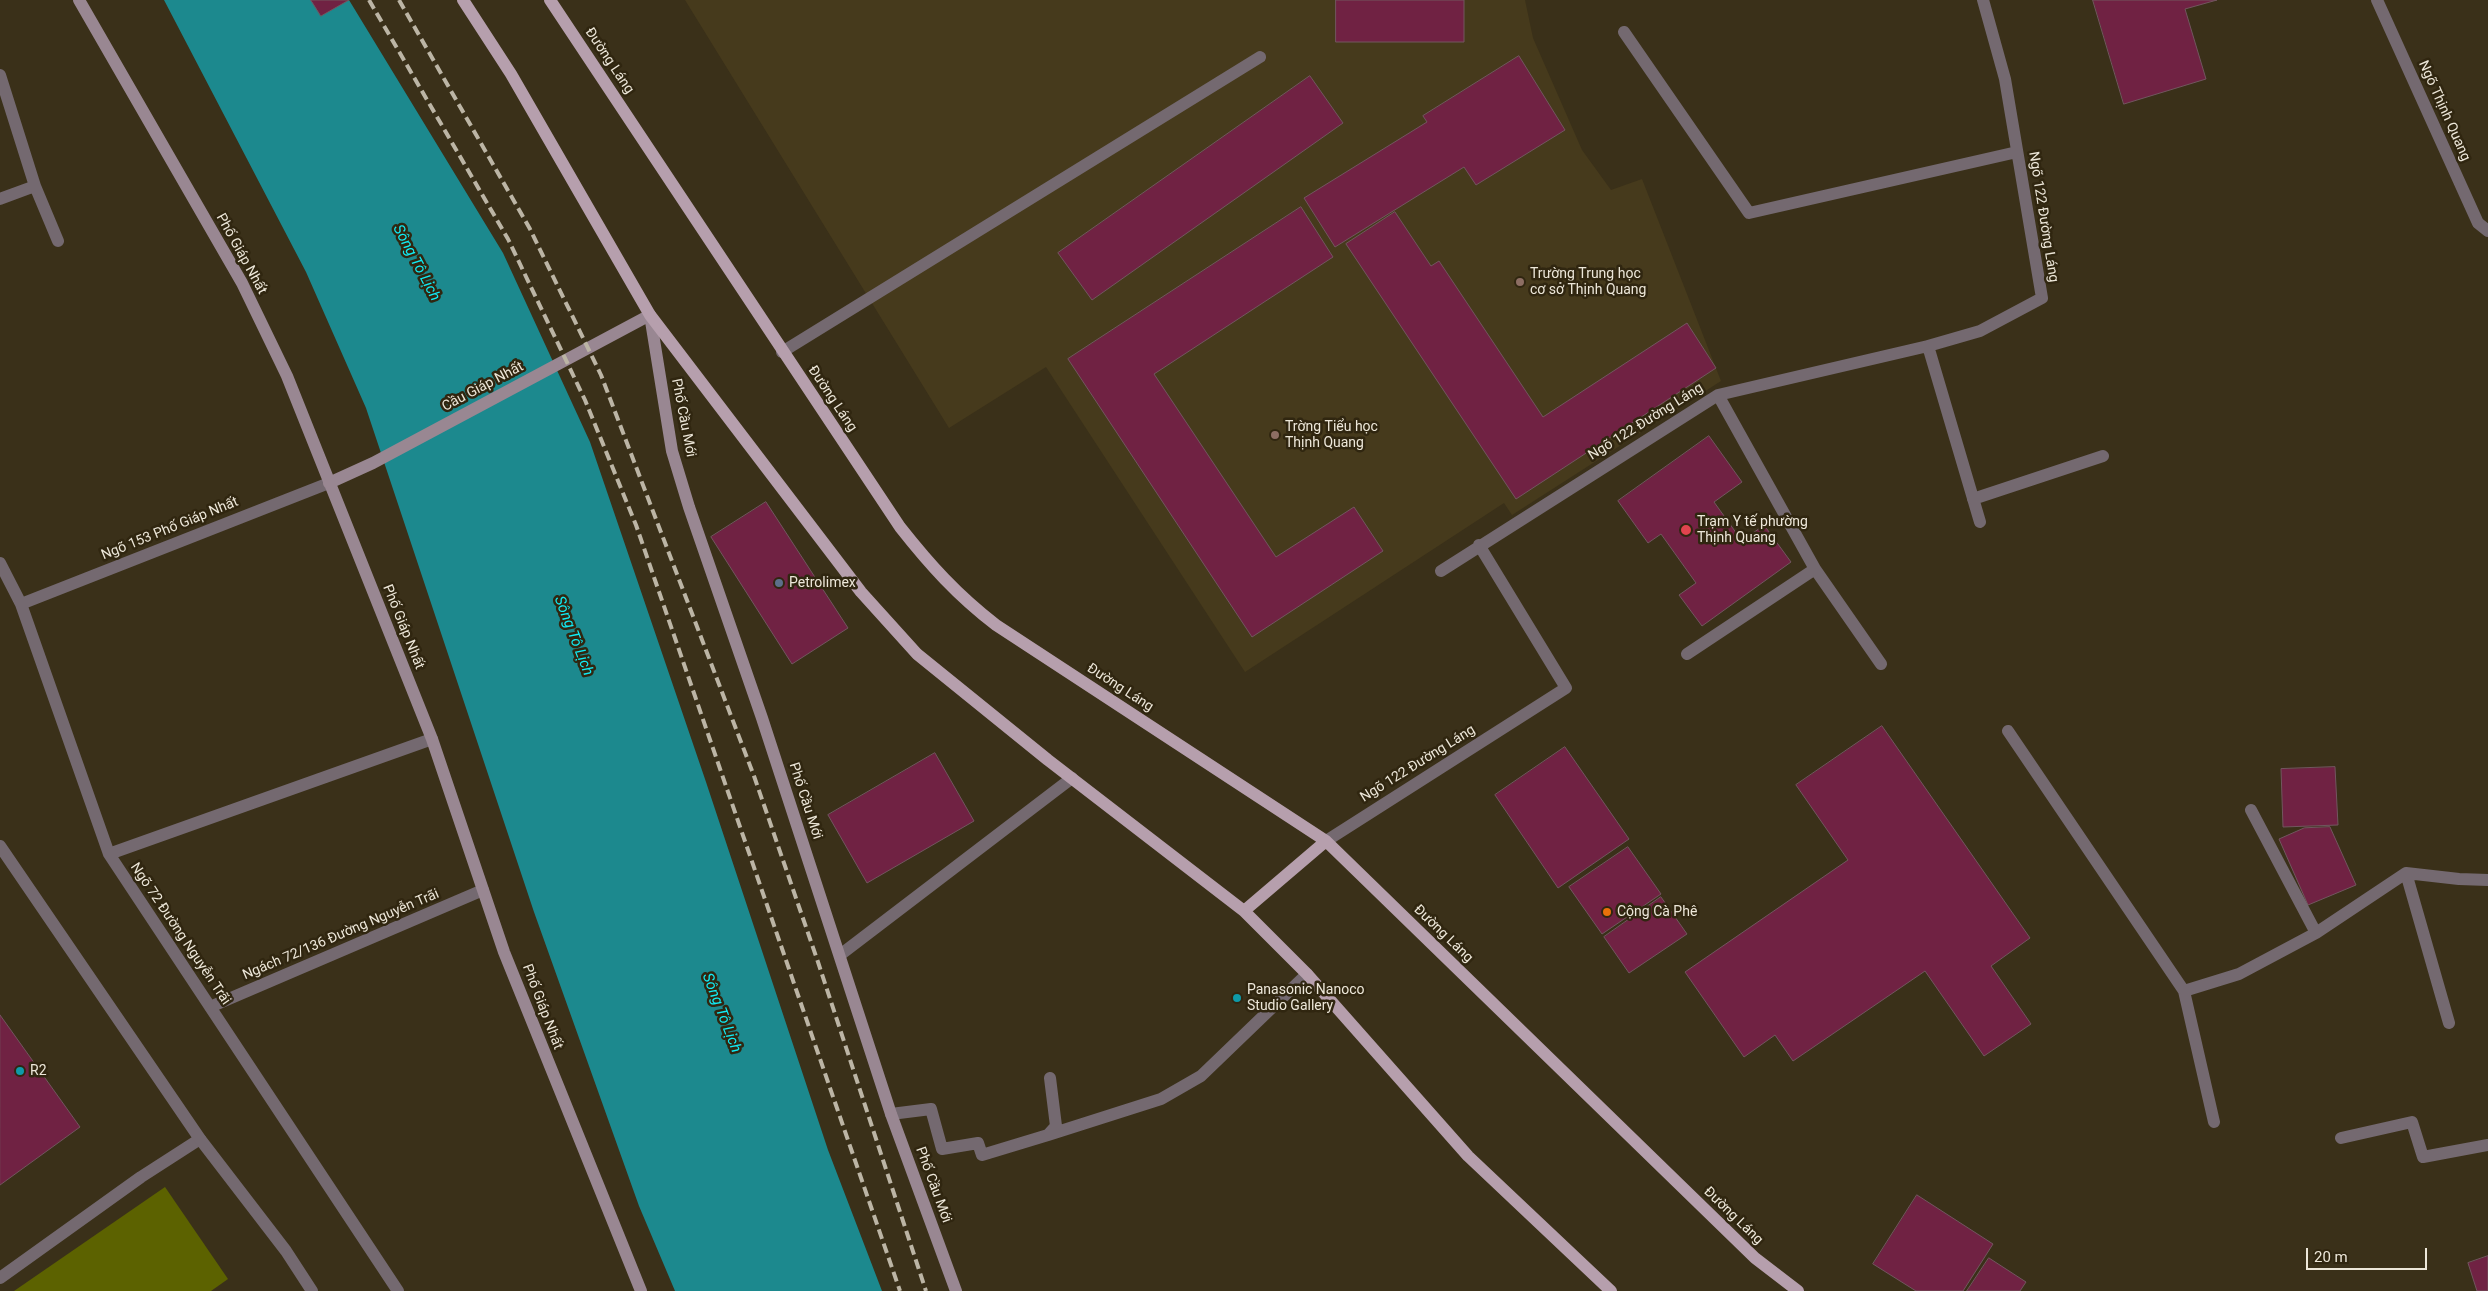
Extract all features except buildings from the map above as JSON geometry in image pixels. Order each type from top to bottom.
[{"type":"main road","name":"Phố Giáp Nhất","points":[[79,0],[242,283],[287,376],[432,739],[504,952],[641,1291]]},
{"type":"main road","points":[[464,0],[511,74],[650,315],[861,592],[911,647],[1072,778],[1244,912],[1307,974],[1468,1156],[1612,1291]]},
{"type":"main road","name":"Đường Láng","points":[[550,0],[900,527],[934,569],[963,600],[996,625],[1326,841],[1755,1258],[1798,1291]]},
{"type":"main road","name":"Cầu Giáp Nhất","points":[[329,482],[373,463],[650,315]]},
{"type":"main road","name":"Phố Cầu Mới","points":[[650,315],[672,451],[891,1114],[956,1291]]},
{"type":"main road","points":[[1244,912],[1326,841]]},
{"type":"street","name":"Ngõ 122 Đường Láng","points":[[1326,841],[1566,688],[1479,545],[1718,395],[1928,346],[1980,331],[2042,298],[2005,79],[1983,0]]},
{"type":"street","name":"Ngõ Thịnh Quang","points":[[2377,0],[2478,223],[2488,231]]},
{"type":"street","points":[[1624,32],[1749,213],[2017,152]]},
{"type":"street","points":[[782,352],[1260,57]]},
{"type":"street","points":[[0,75],[35,186],[58,241]]},
{"type":"street","points":[[0,199],[35,186]]},
{"type":"street","points":[[1928,346],[1980,522]]},
{"type":"street","points":[[1718,395],[1815,569],[1881,664]]},
{"type":"street","points":[[1973,499],[2102,456]]},
{"type":"street","name":"Ngõ 153 Phố Giáp Nhất","points":[[21,604],[329,482]]},
{"type":"street","points":[[1441,571],[1479,545]]},
{"type":"street","name":"Ngõ 72 Đường Nguyễn Trãi","points":[[0,562],[21,604],[109,854],[398,1291]]},
{"type":"street","points":[[1687,654],[1815,569]]},
{"type":"street","points":[[2008,731],[2184,991],[2214,1122]]},
{"type":"street","points":[[109,854],[432,739]]},
{"type":"street","points":[[840,955],[1072,778]]},
{"type":"street","points":[[2251,810],[2316,933]]},
{"type":"street","points":[[0,846],[200,1139],[286,1251],[312,1291]]},
{"type":"street","points":[[2184,991],[2239,974],[2316,933],[2406,873],[2488,880]]},
{"type":"street","points":[[2406,873],[2449,1023]]},
{"type":"street","name":"Ngách 72/136 Đường Nguyễn Trãi","points":[[210,1007],[483,890]]},
{"type":"street","points":[[891,1114],[931,1109],[942,1149],[978,1143],[982,1155],[1161,1099],[1201,1076],[1307,974]]},
{"type":"street","points":[[1048,1135],[1056,1126],[1050,1078]]},
{"type":"street","points":[[2341,1138],[2412,1122],[2422,1157],[2488,1145]]},
{"type":"street","points":[[0,1278],[141,1177],[200,1139]]},
{"type":"shaded area","points":[[685,0],[1525,0],[1533,38],[1582,150],[1611,190],[1642,179],[1721,381],[1512,515],[1504,503],[1245,672],[1046,367],[949,428]]},
{"type":"shaded area","points":[[165,1187],[228,1279],[211,1291],[14,1291]]},
{"type":"water","name":"Sông Tô Lịch","points":[[164,0],[349,0],[503,253],[590,442],[706,782],[828,1150],[882,1291],[675,1291],[639,1206],[534,912],[366,408],[306,272]]},
{"type":"railway","points":[[369,0],[508,239],[585,400],[636,525],[900,1291]]},
{"type":"railway","points":[[399,0],[530,229],[601,375],[754,776],[818,962],[926,1291]]},
{"type":"place","name":"Trường Trung học cơ sở Thịnh Quang","points":[[1520,282]]},
{"type":"place","name":"Trờng Tiểu học Thịnh Quang","points":[[1275,435]]},
{"type":"place","name":"Trạm Y tế phường Thịnh Quang","points":[[1686,530]]},
{"type":"place","name":"Petrolimex","points":[[779,583]]},
{"type":"place","name":"Cộng Cà Phê","points":[[1607,912]]},
{"type":"place","name":"Panasonic Nanoco Studio Gallery","points":[[1237,998]]},
{"type":"place","name":"R2","points":[[20,1071]]}]
